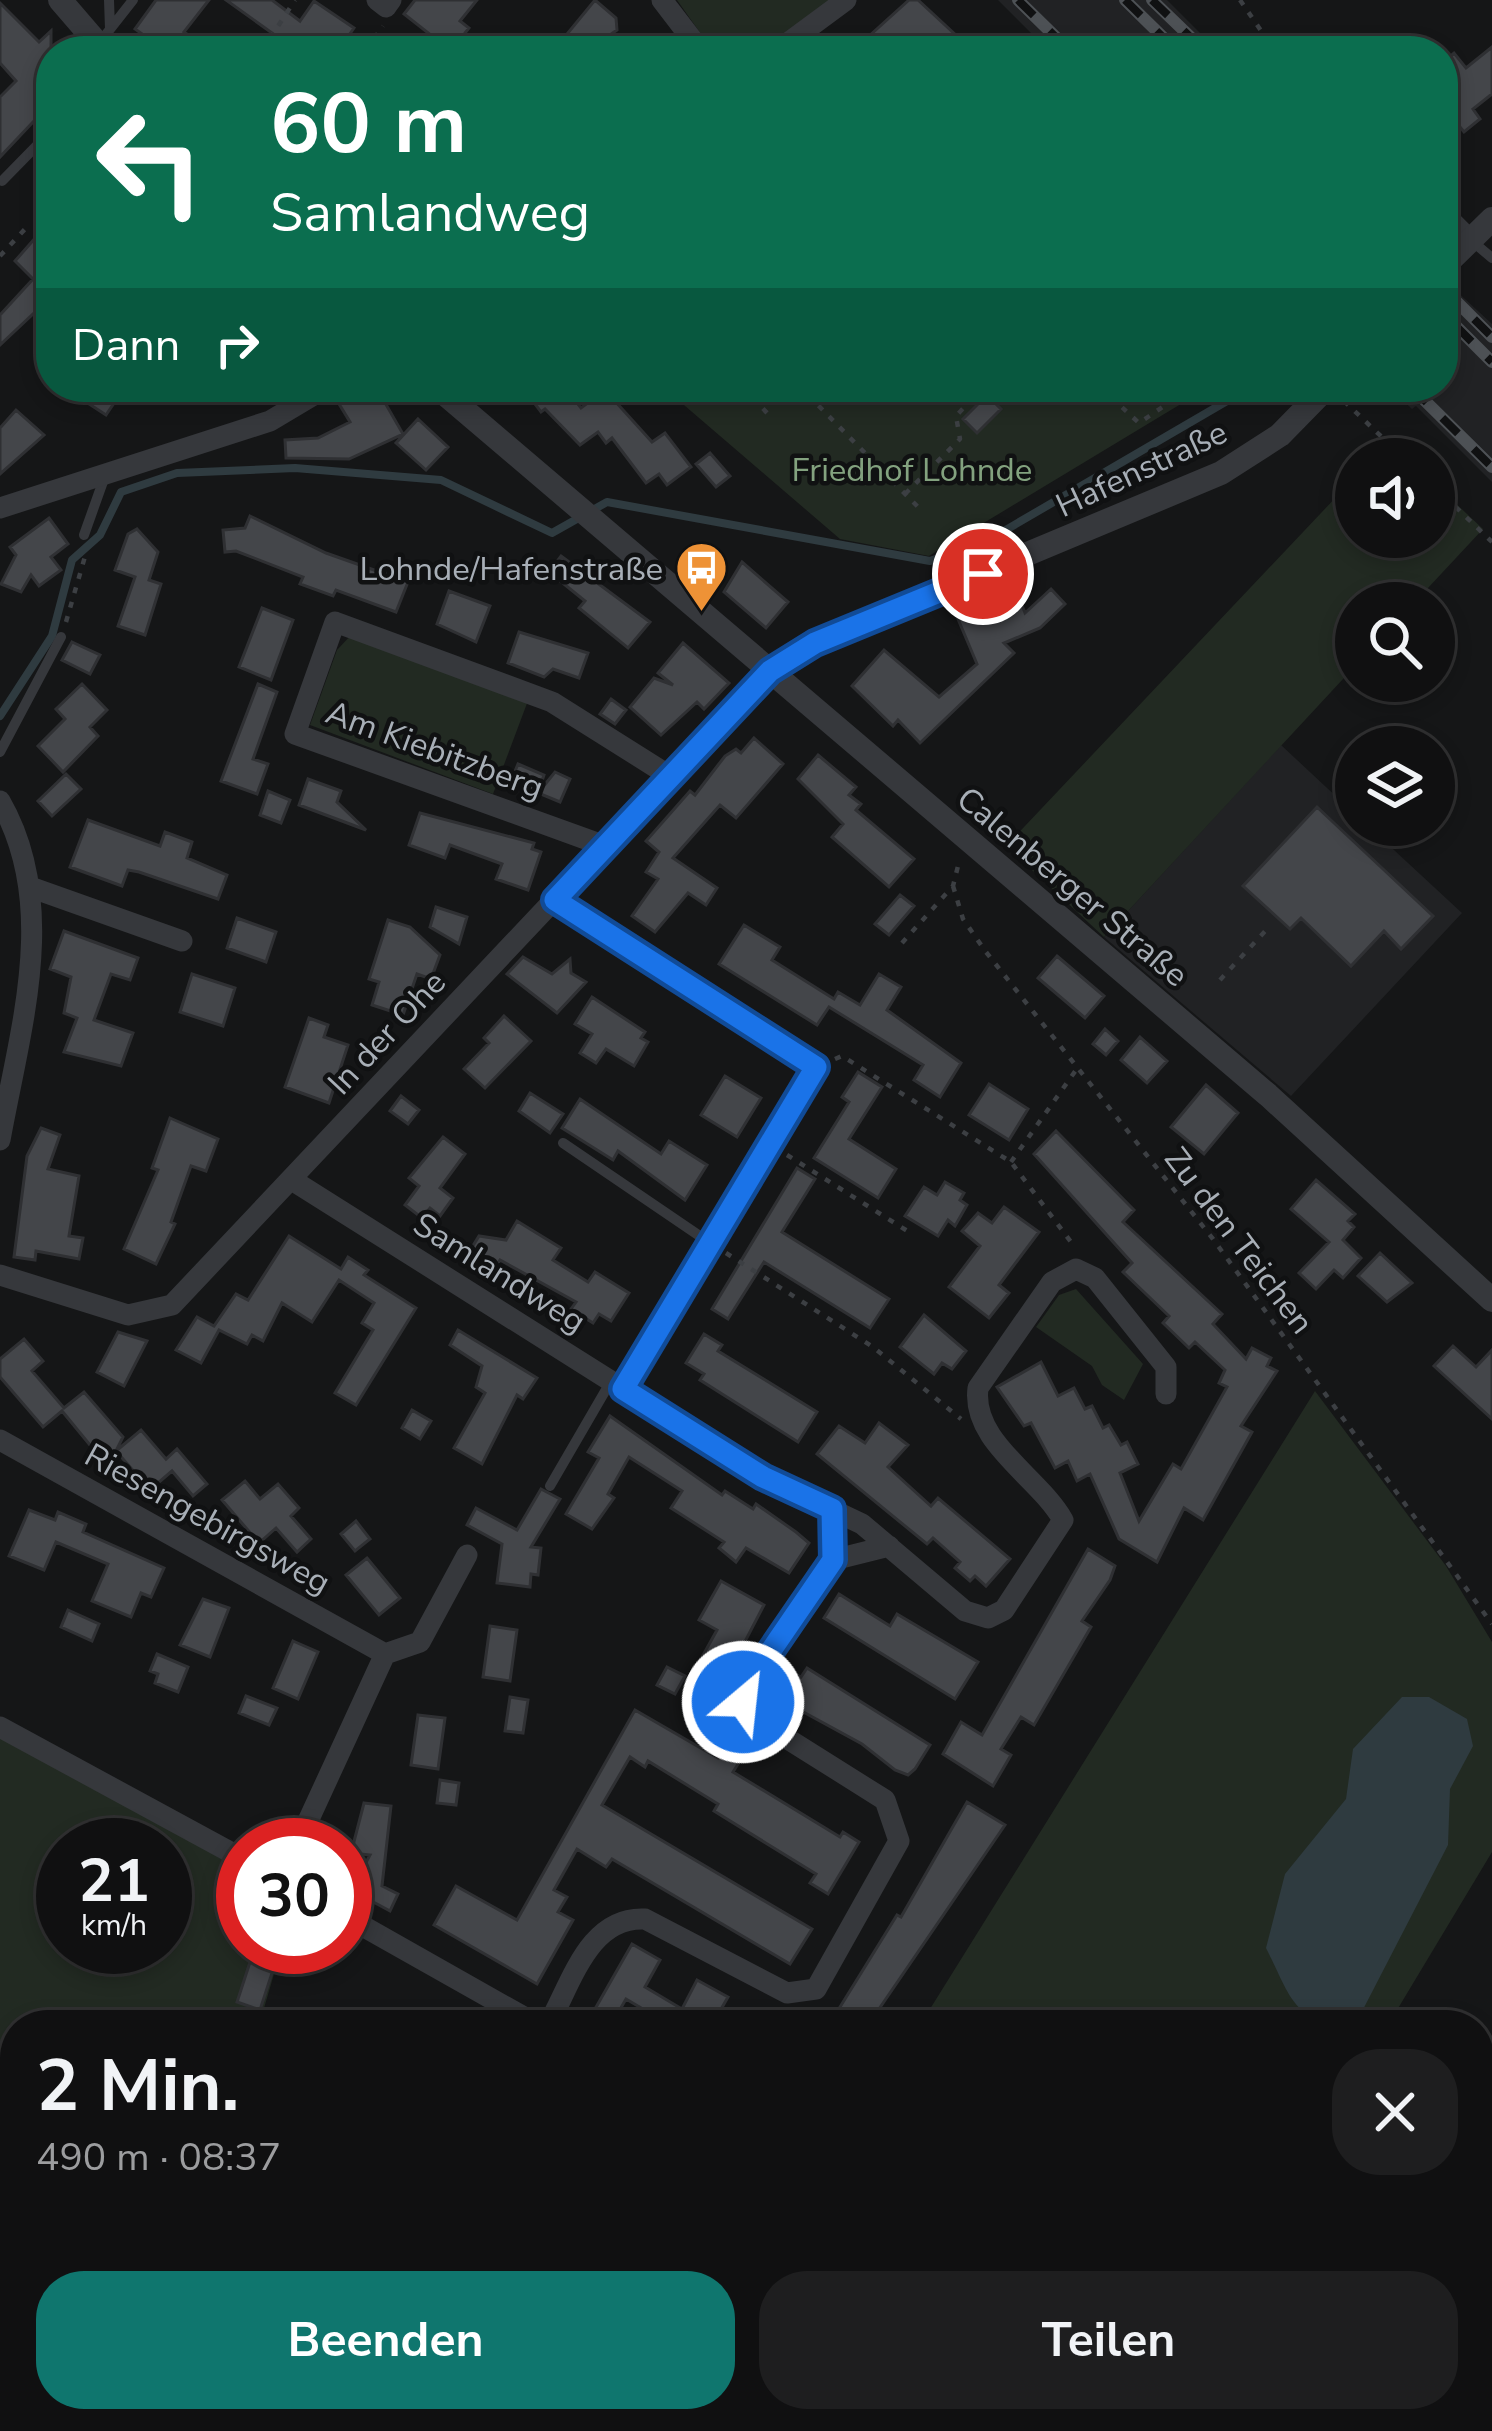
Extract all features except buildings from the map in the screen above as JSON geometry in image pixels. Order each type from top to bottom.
[{"type":"street","points":[[60,0],[98,36]]},
{"type":"street","points":[[662,0],[690,36]]},
{"type":"street","points":[[797,36],[846,0]]},
{"type":"street","points":[[1458,250],[1492,219]]},
{"type":"street","points":[[1458,228],[1469,239]]},
{"type":"street","points":[[0,508],[270,422],[303,402]]},
{"type":"street","name":"Calenberger Straße","points":[[455,402],[1268,1095],[1492,1300]]},
{"type":"street","name":"Hafenstraße","points":[[770,671],[815,643],[1221,473],[1280,435],[1314,402]]},
{"type":"street","name":"Am Kiebitzberg","points":[[604,846],[295,734],[335,622],[552,702],[668,775]]},
{"type":"street","name":"In der Ohe","points":[[0,1275],[128,1315],[150,1314],[172,1305],[770,671]]},
{"type":"street","points":[[0,801],[14,826],[30,887],[29,975],[0,1140]]},
{"type":"street","points":[[30,887],[182,940]]},
{"type":"street","points":[[555,900],[816,1067],[617,1385]]},
{"type":"street","name":"Samlandweg","points":[[292,1180],[763,1477],[862,1524],[965,1611],[988,1618],[1004,1610],[1063,1520],[983,1426]]},
{"type":"street","points":[[983,1426],[976,1404],[979,1388],[1052,1282],[1076,1269],[1095,1278],[1166,1367],[1166,1394]]},
{"type":"street","name":"Riesengebirgsweg","points":[[0,1440],[385,1654]]},
{"type":"street","points":[[556,2010],[601,1929],[621,1918],[645,1919],[787,1993],[816,1989],[899,1841],[885,1800],[756,1720],[743,1702],[748,1684],[833,1560],[832,1509]]},
{"type":"street","points":[[833,1560],[889,1546]]},
{"type":"street","points":[[309,1818],[385,1654],[420,1642],[467,1555]]},
{"type":"street","points":[[0,1726],[216,1844]]},
{"type":"street","points":[[372,1931],[511,2010]]},
{"type":"lane","points":[[105,36],[109,0]]},
{"type":"lane","points":[[108,36],[133,0]]},
{"type":"lane","points":[[2,181],[36,146]]},
{"type":"lane","points":[[1469,239],[1492,258]]},
{"type":"lane","points":[[84,536],[105,475]]},
{"type":"lane","points":[[0,752],[61,637]]},
{"type":"lane","points":[[563,1143],[710,1243]]},
{"type":"lane","points":[[550,1486],[617,1385]]},
{"type":"path","points":[[272,36],[296,0]]},
{"type":"path","points":[[1240,0],[1265,36]]},
{"type":"path","points":[[376,36],[383,26],[385,2]]},
{"type":"path","points":[[0,256],[26,228]]},
{"type":"path","points":[[757,402],[773,418]]},
{"type":"path","points":[[815,402],[919,508]]},
{"type":"path","points":[[961,402],[965,406]]},
{"type":"path","points":[[905,494],[960,439],[956,416],[969,402]]},
{"type":"path","points":[[1116,402],[1138,423],[1170,402]]},
{"type":"path","points":[[1345,402],[1383,438]]},
{"type":"path","points":[[1455,507],[1492,542]]},
{"type":"path","points":[[61,637],[86,555]]},
{"type":"path","points":[[902,943],[952,886],[969,841]]},
{"type":"path","name":"Zu den Teichen","points":[[952,886],[963,919],[1076,1070],[1213,1239],[1492,1624]]},
{"type":"path","points":[[1220,980],[1268,928]]},
{"type":"path","points":[[816,1067],[842,1056],[1011,1162],[1077,1251],[1076,1269]]},
{"type":"path","points":[[1011,1162],[1076,1070]]},
{"type":"path","points":[[770,1144],[909,1232]]},
{"type":"path","points":[[710,1243],[873,1346],[957,1418],[983,1426]]},
{"type":"shaded area","points":[[998,0],[1167,0],[1203,36],[1034,36]]},
{"type":"shaded area","points":[[1458,293],[1492,324],[1492,482],[1455,445],[1455,438],[1448,438],[1416,406],[1412,409],[1405,402],[1458,402]]},
{"type":"shaded area","points":[[1281,745],[1335,795],[1335,846],[1390,846],[1462,913],[1291,1096],[1104,937]]},
{"type":"shaded area","points":[[1402,1697],[1429,1697],[1467,1719],[1473,1746],[1450,1789],[1448,1845],[1363,2010],[1302,2010],[1266,1948],[1285,1874],[1346,1799],[1353,1749]]},
{"type":"green space","points":[[677,0],[836,0],[785,36],[702,36]]},
{"type":"green space","name":"Friedhof Lohnde","points":[[680,402],[1184,402],[929,556],[840,539]]},
{"type":"green space","points":[[1335,498],[1335,558],[1455,558],[1455,503],[1483,529],[1434,582],[1335,582],[1335,688],[1104,937],[1006,846]]},
{"type":"green space","points":[[352,634],[529,698],[493,794],[310,725],[337,650]]},
{"type":"green space","points":[[1076,1289],[1143,1364],[1124,1400],[1102,1385],[1092,1366],[1036,1327],[1059,1295]]},
{"type":"green space","points":[[1315,1391],[1446,1566],[1492,1642],[1492,1852],[1397,2010],[929,2010]]},
{"type":"green space","points":[[0,1727],[168,1818],[36,1818],[36,1974],[192,1974],[192,1831],[216,1844],[216,1974],[274,1974],[263,2010],[0,2010]]},
{"type":"waterway","points":[[0,716],[52,636],[72,560],[100,535],[121,492],[177,473],[295,468],[441,480],[552,533],[607,502],[930,561],[985,542],[1225,402]]},
{"type":"railway","points":[[1018,0],[1055,36]]},
{"type":"railway","points":[[1125,0],[1162,36]]},
{"type":"railway","points":[[1152,0],[1189,36]]},
{"type":"railway","points":[[1458,303],[1492,337]]},
{"type":"railway","points":[[1458,328],[1492,362]]},
{"type":"railway","points":[[1426,402],[1492,467]]},
{"type":"place","name":"Lohnde/Hafenstraße","points":[[702,614]]},
{"type":"route","points":[[743,1702],[748,1684],[833,1560],[832,1509],[763,1477],[623,1389],[816,1067],[555,900],[770,671],[815,643],[983,574]]}]
